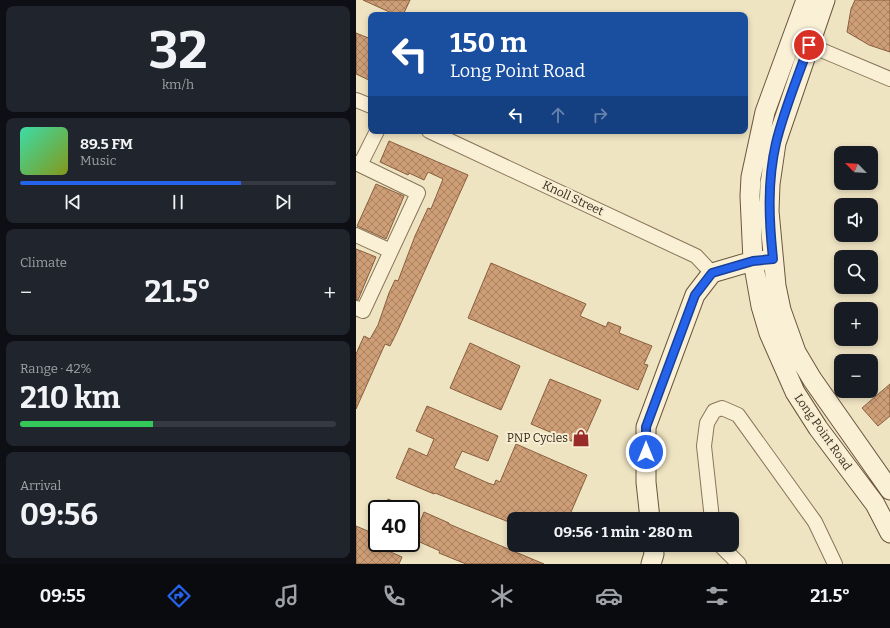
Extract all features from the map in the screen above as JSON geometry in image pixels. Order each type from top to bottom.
[{"type":"main road","name":"Long Point Road","points":[[806,0],[800,42],[776,143],[770,184],[770,232],[781,310],[796,352],[812,379],[890,490]]},
{"type":"main road","name":"Long Point Road","points":[[825,0],[800,42],[765,112],[751,176],[750,196],[753,261],[761,306],[769,333],[795,392],[818,428],[875,504],[890,533]]},
{"type":"main road","points":[[649,512],[646,482],[646,427],[695,295],[712,273],[753,261],[773,259]]},
{"type":"main road","points":[[651,564],[654,552]]},
{"type":"street","points":[[800,42],[890,79]]},
{"type":"street","points":[[356,100],[368,105]]},
{"type":"street","points":[[360,309],[391,251],[418,193],[358,164],[374,134]]},
{"type":"street","name":"Knoll Street","points":[[435,134],[696,256],[712,273]]},
{"type":"street","points":[[356,235],[391,251]]},
{"type":"street","points":[[711,512],[704,446],[707,423],[714,411],[722,408],[738,415],[743,421],[815,522],[835,564]]},
{"type":"street","points":[[727,552],[739,564]]},
{"type":"building","points":[[363,0],[410,0],[404,12],[389,12]]},
{"type":"building","points":[[855,0],[890,0],[890,52],[869,45],[847,32],[851,9]]},
{"type":"building","points":[[356,33],[368,38],[368,80],[356,74]]},
{"type":"building","points":[[389,141],[468,175],[397,332],[390,346],[385,344],[356,409],[356,354],[364,336],[370,339],[378,325],[389,293],[395,280],[398,281],[415,236],[428,208],[431,209],[443,179],[428,172],[424,180],[409,173],[408,175],[380,162]]},
{"type":"building","points":[[376,184],[404,196],[386,239],[357,226]]},
{"type":"building","points":[[356,249],[376,257],[358,300],[356,300]]},
{"type":"building","points":[[491,263],[586,304],[580,316],[606,327],[608,322],[621,327],[619,333],[652,346],[644,364],[648,365],[638,390],[468,318]]},
{"type":"building","points":[[470,343],[520,366],[501,410],[450,388]]},
{"type":"building","points":[[550,379],[601,400],[581,445],[531,424]]},
{"type":"building","points":[[890,384],[890,416],[878,426],[862,408],[874,398],[878,398],[878,394]]},
{"type":"building","points":[[427,406],[498,436],[488,461],[462,451],[454,468],[494,485],[496,480],[500,482],[516,444],[587,475],[571,512],[507,512],[507,521],[396,478],[409,448],[427,456],[434,439],[416,431]]},
{"type":"building","points":[[424,512],[507,548],[507,552],[516,552],[544,564],[466,564],[439,553],[440,551],[420,542],[420,522]]},
{"type":"building","points":[[356,526],[368,531],[368,552],[391,552],[402,557],[399,564],[356,564]]},
{"type":"place","name":"PNP Cycles","points":[[581,438]]},
{"type":"route","points":[[646,452],[646,427],[695,295],[712,273],[753,261],[773,259],[769,211],[770,184],[776,143],[809,45]]}]
